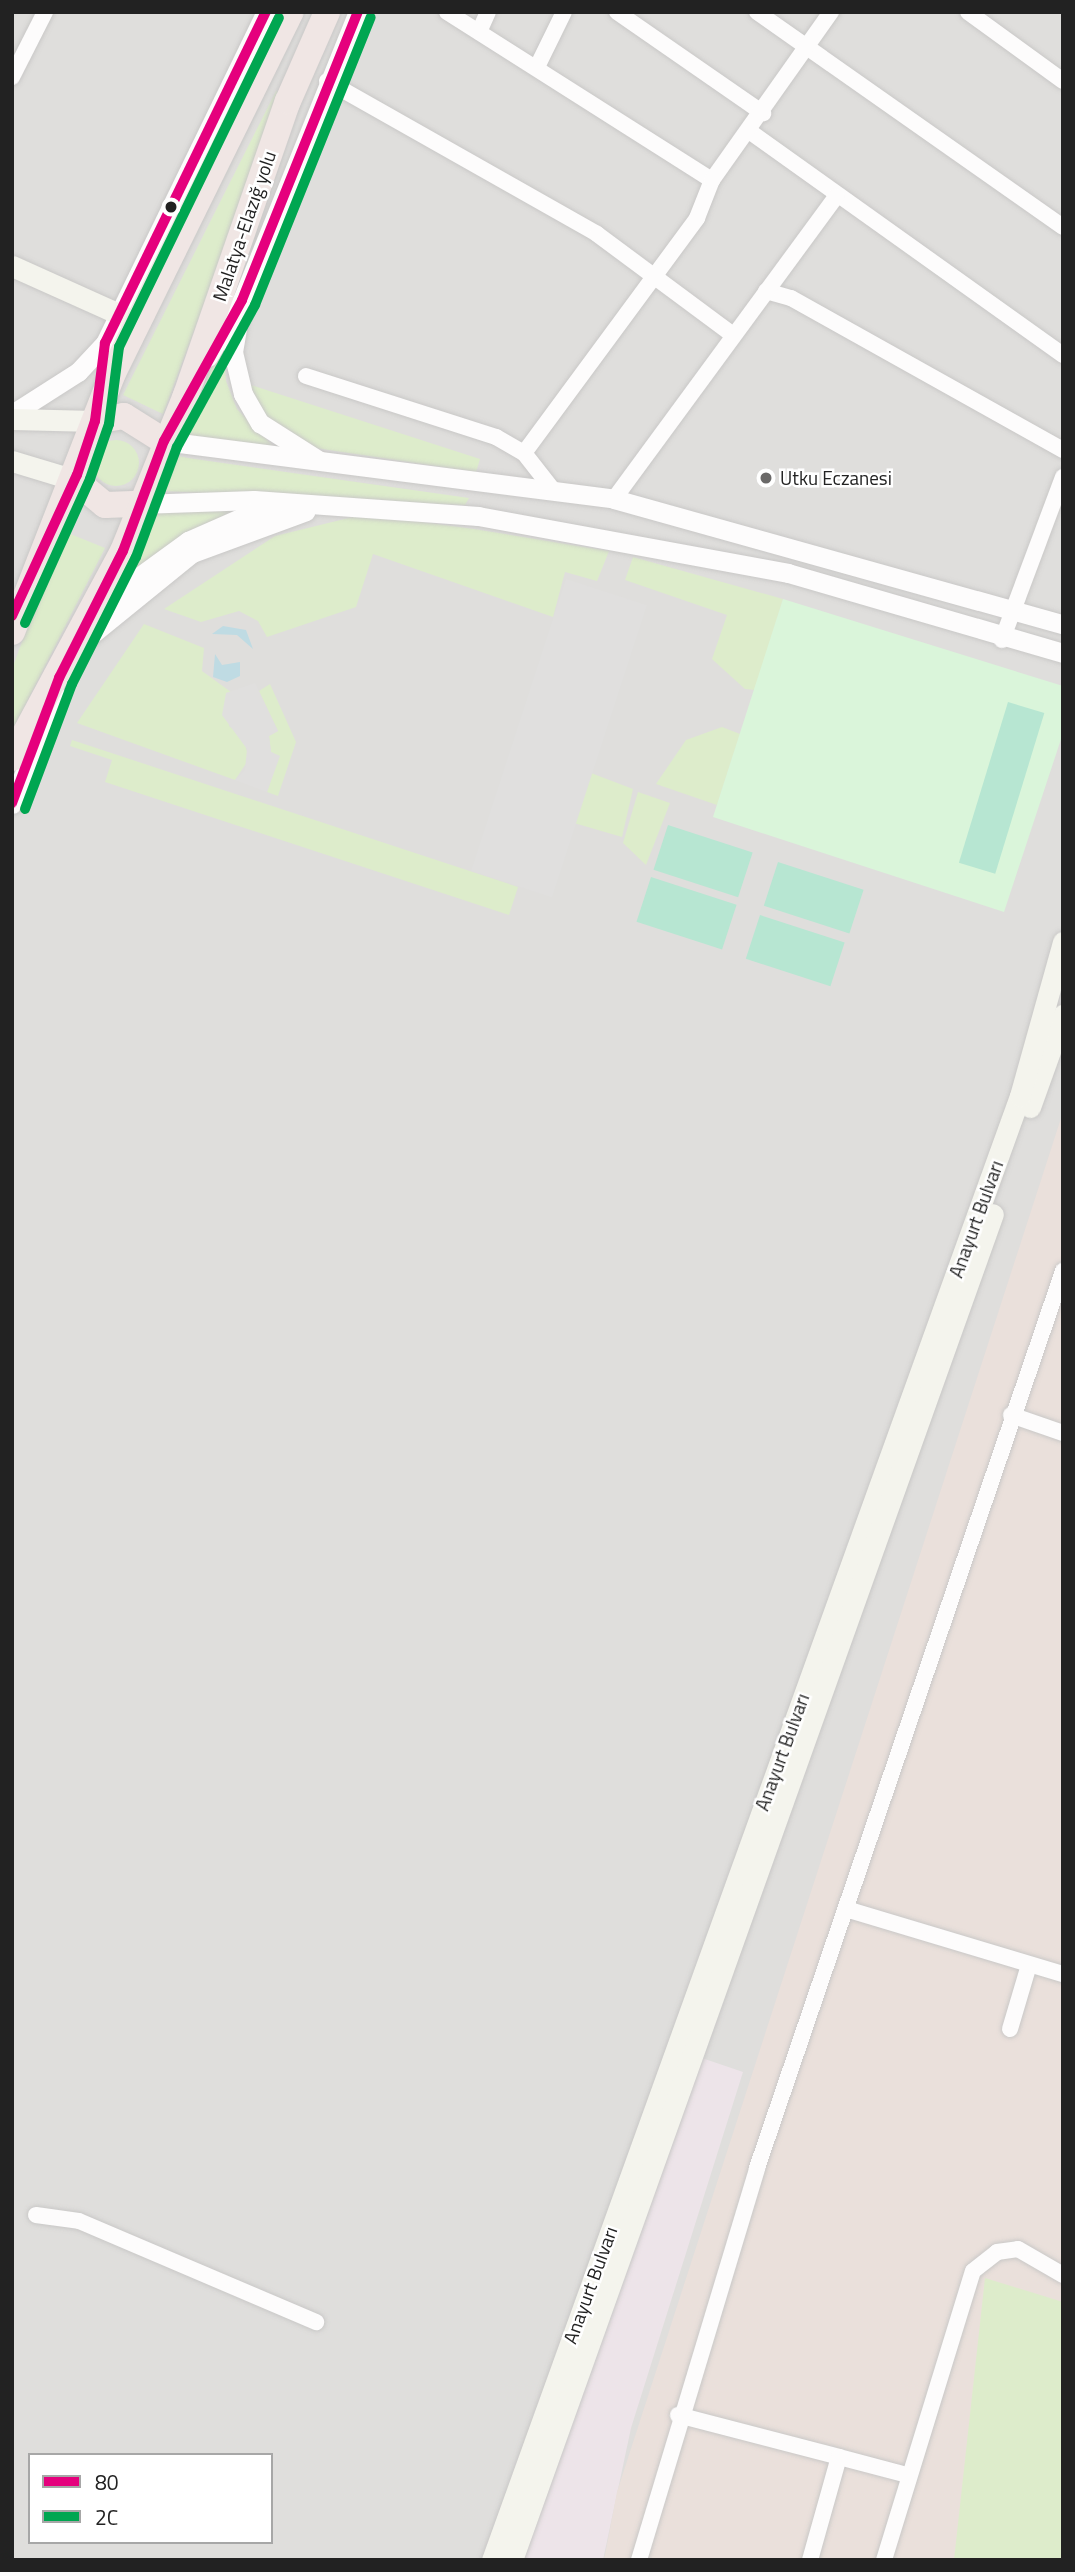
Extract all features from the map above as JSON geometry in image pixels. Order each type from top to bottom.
[{"type":"highway","name":"Malatya-Elazığ yolu","points":[[95,421],[129,318],[291,12]]},
{"type":"highway","name":"Malatya-Elazığ yolu","points":[[164,441],[186,395],[288,101],[327,12]]},
{"type":"highway","points":[[12,617],[75,480],[95,421],[124,416],[164,441],[93,611],[59,678],[12,758]]},
{"type":"highway","points":[[75,480],[106,505],[139,504]]},
{"type":"highway","points":[[12,632],[27,587]]},
{"type":"main road","points":[[12,266],[129,318]]},
{"type":"main road","points":[[12,416],[95,421]]},
{"type":"main road","points":[[12,461],[75,480]]},
{"type":"main road","name":"Anayurt Bulvarı","points":[[492,2560],[1020,1096],[1063,942]]},
{"type":"main road","name":"Anayurt Bulvarı","points":[[512,2560],[1063,1015]]},
{"type":"street","points":[[12,77],[45,12]]},
{"type":"street","points":[[12,416],[78,372],[129,318],[266,12]]},
{"type":"street","points":[[186,395],[242,300],[327,81],[358,12]]},
{"type":"street","points":[[447,12],[712,180]]},
{"type":"street","points":[[479,32],[488,12]]},
{"type":"street","points":[[537,67],[564,12]]},
{"type":"street","points":[[617,12],[763,113]]},
{"type":"street","points":[[757,12],[1063,227]]},
{"type":"street","points":[[524,453],[653,271],[697,218],[712,180],[763,113],[831,12]]},
{"type":"street","points":[[968,12],[1063,81]]},
{"type":"street","points":[[327,81],[653,271],[733,335]]},
{"type":"street","points":[[749,131],[836,197],[1063,355]]},
{"type":"street","points":[[614,499],[836,197]]},
{"type":"street","points":[[765,291],[791,298],[1063,450]]},
{"type":"street","points":[[242,300],[233,352],[243,394],[260,423],[326,464]]},
{"type":"street","points":[[95,421],[105,343]]},
{"type":"street","points":[[306,376],[496,437],[524,453],[553,490]]},
{"type":"street","points":[[164,441],[326,464],[614,499],[923,583],[1012,614],[1063,624]]},
{"type":"street","points":[[1002,640],[1063,477]]},
{"type":"street","points":[[139,504],[166,499],[352,505],[478,516],[733,560],[1002,640],[1063,653]]},
{"type":"street","points":[[93,611],[155,563],[222,524],[254,512],[288,513],[352,505]]},
{"type":"street","points":[[73,649],[192,553],[288,513]]},
{"type":"street","points":[[12,804],[59,678]]},
{"type":"street","points":[[639,2560],[678,2415],[1011,1415],[1063,1271]]},
{"type":"street","points":[[1011,1415],[1063,1433]]},
{"type":"street","points":[[846,1909],[1063,1975]]},
{"type":"street","points":[[1010,2029],[1029,1965]]},
{"type":"street","points":[[36,2215],[79,2221],[316,2322]]},
{"type":"street","points":[[884,2560],[906,2475],[973,2271],[997,2252],[1018,2249],[1063,2274]]},
{"type":"street","points":[[678,2415],[906,2475]]},
{"type":"street","points":[[810,2560],[839,2457]]},
{"type":"shaded area","points":[[12,12],[1063,12],[1063,2560],[12,2560]]},
{"type":"shaded area","points":[[566,579],[647,605],[552,897],[471,871]]},
{"type":"shaded area","points":[[255,683],[278,731],[269,736],[271,752],[280,756],[267,792],[235,780],[245,770],[247,749],[222,715],[226,693]]},
{"type":"shaded area","points":[[1063,1112],[1063,2560],[604,2560],[617,2492]]},
{"type":"shaded area","points":[[699,2057],[743,2072],[631,2428],[603,2560],[524,2560]]},
{"type":"green space","points":[[276,91],[282,94],[163,414],[123,395]]},
{"type":"green space","points":[[223,335],[226,381],[237,409],[276,449],[186,438]]},
{"type":"green space","points":[[248,384],[480,459],[476,472],[315,448],[275,431]]},
{"type":"green space","points":[[116,440],[132,447],[139,463],[132,479],[116,486],[100,479],[93,463],[100,447]]},
{"type":"green space","points":[[179,456],[469,498],[465,505],[162,491]]},
{"type":"green space","points":[[278,509],[115,593],[151,512]]},
{"type":"green space","points":[[365,514],[609,551],[597,581],[565,572],[553,617],[373,554],[356,607],[267,637],[258,621],[239,611],[201,622],[164,609],[275,536]]},
{"type":"green space","points":[[63,531],[105,548],[12,731],[12,669]]},
{"type":"green space","points":[[633,557],[783,599],[755,690],[745,689],[712,659],[727,615],[625,580]]},
{"type":"green space","points":[[783,599],[1063,686],[1063,733],[1004,912],[713,817]]},
{"type":"green space","points":[[144,624],[204,648],[202,671],[231,692],[229,726],[243,737],[249,759],[235,780],[77,723]]},
{"type":"green space","points":[[270,684],[296,742],[278,796],[267,792],[279,756],[271,752],[269,736],[278,731],[259,691]]},
{"type":"green space","points":[[1008,702],[1044,713],[995,874],[959,863]]},
{"type":"green space","points":[[722,727],[740,734],[717,805],[656,784],[686,740]]},
{"type":"green space","points":[[72,740],[518,887],[509,915],[105,782],[112,760],[70,746]]},
{"type":"green space","points":[[591,773],[633,789],[622,837],[574,823]]},
{"type":"green space","points":[[638,792],[670,803],[646,865],[623,843]]},
{"type":"green space","points":[[668,825],[753,853],[738,897],[653,870]]},
{"type":"green space","points":[[778,862],[864,890],[849,934],[764,906]]},
{"type":"green space","points":[[651,877],[737,905],[722,950],[636,922]]},
{"type":"green space","points":[[760,915],[845,943],[830,986],[746,959]]},
{"type":"green space","points":[[985,2278],[1063,2302],[1063,2560],[954,2560]]},
{"type":"water","points":[[223,626],[246,630],[253,649],[237,635],[212,634]]},
{"type":"water","points":[[215,654],[222,665],[240,662],[240,676],[227,682],[213,677]]},
{"type":"transit line","name":"80","points":[[12,616],[77,475],[95,421],[105,343],[266,12]]},
{"type":"transit line","name":"80","points":[[12,803],[59,678],[123,551],[164,441],[242,300],[358,12]]},
{"type":"transit line","name":"2C","points":[[25,809],[72,684],[136,557],[177,447],[255,305],[371,17]]},
{"type":"transit line","name":"2C","points":[[25,623],[90,479],[109,424],[119,347],[279,18]]},
{"type":"place","name":"Utku Eczanesi","points":[[766,478]]}]
